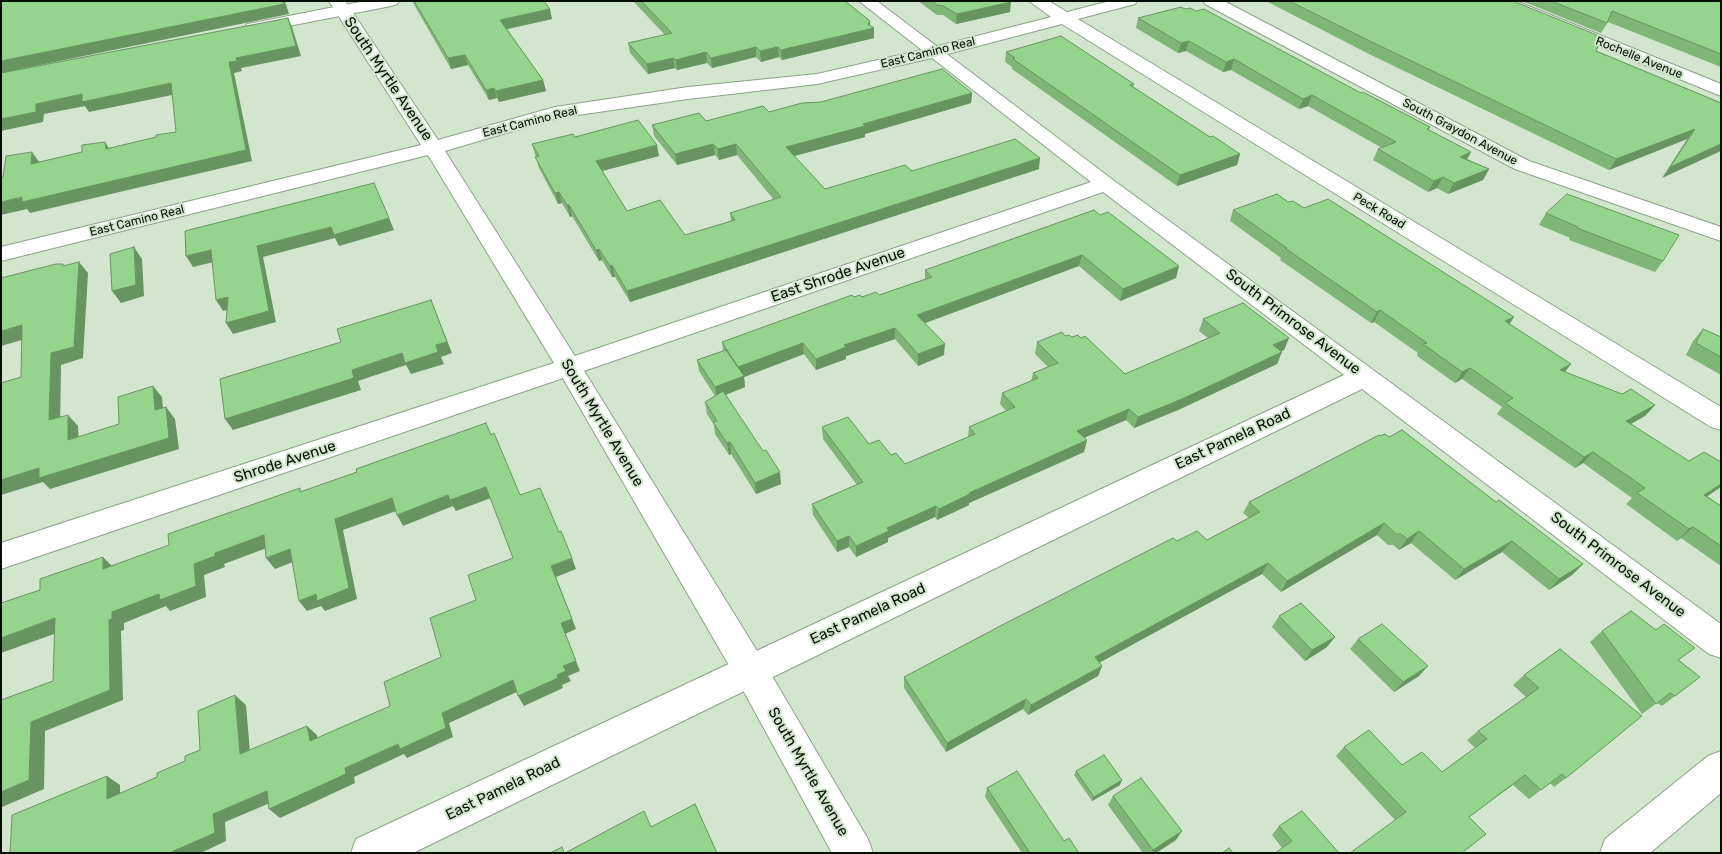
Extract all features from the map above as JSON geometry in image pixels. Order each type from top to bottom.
[{"type":"street","points":[[235,32],[339,6],[391,1]]},
{"type":"street","name":"South Primrose Avenue","points":[[867,1],[932,53],[1106,184],[1366,376],[1721,643]]},
{"type":"street","name":"Peck Road","points":[[1037,1],[1721,420]]},
{"type":"street","name":"East Camino Real","points":[[1,254],[433,148],[556,113],[688,93],[817,79],[932,53],[1129,1]]},
{"type":"street","name":"South Graydon Avenue","points":[[1211,1],[1522,165],[1721,234]]},
{"type":"street","name":"Rochelle Avenue","points":[[1502,1],[1721,91]]},
{"type":"street","name":"South Myrtle Avenue","points":[[339,6],[433,148],[569,367],[750,670],[854,853]]},
{"type":"street","name":"East Shrode Avenue","points":[[569,367],[1106,184]]},
{"type":"street","name":"Shrode Avenue","points":[[1,556],[569,367]]},
{"type":"street","name":"East Pamela Road","points":[[370,853],[1366,376]]},
{"type":"street","points":[[1619,853],[1721,770]]},
{"type":"building","points":[[1,1],[283,1],[284,4],[1,61]]},
{"type":"building","points":[[414,1],[544,1],[550,9],[500,20],[543,80],[496,91],[494,88],[486,90],[465,55],[448,58]]},
{"type":"building","points":[[641,1],[845,1],[870,21],[868,24],[874,28],[781,50],[778,47],[760,51],[756,47],[711,58],[706,52],[676,60],[673,58],[647,64],[628,43],[672,33]]},
{"type":"building","points":[[932,1],[1010,1],[1011,2],[957,14]]},
{"type":"building","points":[[1289,1],[1513,1],[1602,37],[1596,51],[1721,103],[1721,144],[1670,167],[1695,129],[1616,159]]},
{"type":"building","points":[[1551,1],[1721,1],[1721,54],[1612,11],[1607,23]]},
{"type":"building","points":[[1181,7],[1196,11],[1204,9],[1361,93],[1363,92],[1430,127],[1427,129],[1471,152],[1460,157],[1489,169],[1454,183],[1443,177],[1434,181],[1378,149],[1396,142],[1312,95],[1303,99],[1234,59],[1226,62],[1189,41],[1181,43],[1138,18]]},
{"type":"building","points":[[288,18],[296,46],[236,58],[237,61],[229,62],[246,150],[22,202],[22,197],[1,202],[1,178],[3,177],[6,156],[32,152],[31,164],[82,152],[82,145],[105,142],[106,149],[156,137],[156,135],[176,132],[171,83],[82,102],[82,94],[36,104],[36,112],[1,119],[1,73]]},
{"type":"building","points":[[1061,36],[1134,84],[1130,85],[1210,137],[1213,136],[1240,154],[1180,175],[1013,59],[1015,58],[1006,52]]},
{"type":"building","points":[[942,69],[972,93],[863,124],[865,126],[786,147],[825,189],[905,165],[912,171],[1015,139],[1040,158],[627,291],[612,265],[610,266],[599,249],[596,250],[569,205],[567,205],[559,192],[555,193],[535,157],[539,156],[532,144],[573,134],[575,137],[638,120],[657,145],[596,161],[627,211],[660,200],[685,235],[735,220],[730,213],[781,197],[736,144],[718,149],[713,144],[675,154],[652,125],[699,113],[706,121],[763,106],[769,112],[802,103],[821,102]]},
{"type":"building","points":[[374,183],[389,218],[334,235],[331,227],[257,246],[269,311],[226,323],[228,297],[216,300],[211,250],[186,256],[185,231]]},
{"type":"building","points":[[1277,194],[1288,202],[1293,201],[1304,208],[1328,199],[1514,317],[1505,321],[1571,364],[1560,370],[1622,394],[1631,389],[1655,405],[1626,421],[1689,461],[1704,452],[1721,462],[1721,484],[1704,495],[1721,506],[1721,546],[1693,527],[1689,529],[1637,493],[1645,488],[1593,452],[1584,457],[1505,403],[1513,398],[1470,368],[1462,372],[1423,344],[1427,343],[1380,310],[1377,312],[1233,210]]},
{"type":"building","points":[[1567,194],[1679,235],[1663,261],[1577,228],[1546,213]]},
{"type":"building","points":[[1094,210],[1100,215],[1108,212],[1179,266],[1123,289],[1082,255],[917,315],[945,344],[918,354],[895,328],[844,345],[846,347],[816,359],[803,343],[738,367],[722,342],[852,295],[854,297],[860,295],[862,297],[876,292],[879,295],[932,277],[925,270]]},
{"type":"building","points":[[134,247],[136,285],[112,291],[110,254]]},
{"type":"building","points":[[79,262],[74,347],[51,353],[49,420],[68,415],[68,440],[119,424],[118,397],[153,386],[155,410],[166,407],[169,438],[39,478],[39,468],[1,480],[1,383],[21,377],[22,325],[1,331],[1,278],[56,264],[63,264],[63,266]]},
{"type":"building","points":[[431,300],[447,342],[436,345],[438,352],[405,363],[402,353],[352,370],[354,378],[225,419],[220,379],[341,342],[337,329]]},
{"type":"building","points":[[1243,303],[1289,338],[1273,345],[1282,352],[1182,399],[1138,417],[1129,409],[1077,431],[1087,440],[969,493],[939,509],[936,506],[887,528],[889,531],[856,546],[849,536],[837,541],[812,504],[863,482],[822,427],[848,417],[869,444],[879,440],[891,455],[896,453],[905,464],[975,434],[969,427],[1015,407],[1002,393],[1038,378],[1033,373],[1058,363],[1037,342],[1062,332],[1065,336],[1069,335],[1072,337],[1078,335],[1081,338],[1085,336],[1125,374],[1220,333],[1203,319]]},
{"type":"building","points":[[1703,329],[1721,337],[1721,357],[1696,343]]},
{"type":"building","points":[[726,350],[744,376],[715,387],[697,360]]},
{"type":"building","points":[[723,391],[763,451],[766,450],[780,472],[755,483],[730,442],[727,443],[713,422],[717,421],[705,402]]},
{"type":"building","points":[[486,423],[491,435],[494,433],[520,495],[540,488],[572,558],[551,566],[572,619],[561,623],[576,661],[563,666],[566,671],[557,675],[558,678],[518,696],[513,680],[442,713],[446,728],[400,749],[398,744],[345,768],[346,774],[269,809],[267,791],[213,814],[215,833],[169,853],[10,853],[12,815],[107,776],[107,799],[157,777],[157,773],[185,761],[185,756],[200,750],[198,711],[235,695],[240,754],[307,726],[310,741],[390,706],[384,682],[441,657],[430,618],[476,600],[468,575],[513,558],[486,487],[450,500],[448,495],[397,515],[392,498],[335,519],[349,588],[317,601],[316,594],[299,601],[290,549],[266,558],[264,535],[215,553],[215,556],[194,564],[196,586],[160,600],[159,594],[112,612],[112,619],[109,620],[110,690],[31,722],[29,780],[1,792],[1,700],[53,681],[55,618],[1,638],[1,603],[40,590],[40,579],[103,557],[103,569],[169,545],[168,534],[300,488],[300,492],[357,472],[356,469]]},
{"type":"building","points":[[1402,430],[1496,502],[1499,500],[1583,564],[1559,579],[1512,541],[1464,569],[1419,531],[1407,539],[1401,534],[1396,534],[1384,523],[1287,581],[1268,563],[1095,657],[1102,666],[1031,705],[1026,699],[947,743],[904,677],[1173,538],[1177,541],[1197,531],[1207,540],[1260,512],[1249,502],[1379,435],[1385,434],[1389,437]]},
{"type":"building","points":[[1301,603],[1335,637],[1312,650],[1279,616]]},
{"type":"building","points":[[1631,611],[1656,630],[1664,624],[1695,648],[1678,660],[1700,677],[1675,696],[1670,693],[1656,704],[1602,631]]},
{"type":"building","points":[[1382,624],[1428,666],[1403,682],[1358,639]]},
{"type":"building","points":[[1560,649],[1642,716],[1566,778],[1562,774],[1541,790],[1525,775],[1469,817],[1486,834],[1462,853],[1350,853],[1406,812],[1344,747],[1369,730],[1402,765],[1422,752],[1442,772],[1487,739],[1478,731],[1539,688],[1524,675]]},
{"type":"building","points":[[1104,755],[1122,780],[1094,797],[1076,771]]},
{"type":"building","points":[[1017,771],[1064,841],[1069,838],[1079,853],[1030,853],[987,788]]},
{"type":"building","points":[[1141,778],[1182,831],[1153,850],[1113,796]]},
{"type":"building","points":[[695,804],[717,853],[565,853],[644,811],[651,827]]},
{"type":"building","points":[[1302,811],[1339,853],[1275,853],[1292,841],[1279,826]]},
{"type":"building","points":[[562,847],[564,853],[550,853]]},
{"type":"building","points":[[1229,848],[1233,853],[1222,853]]}]
